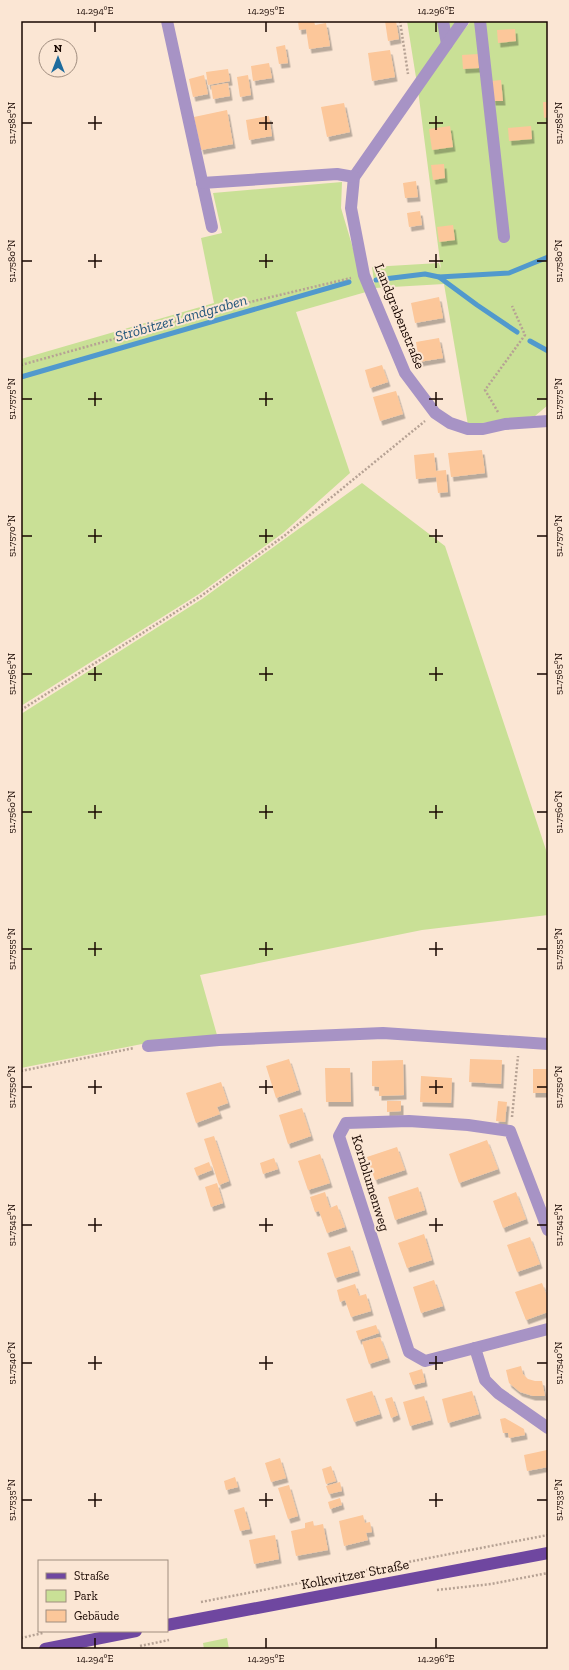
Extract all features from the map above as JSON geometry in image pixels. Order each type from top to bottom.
[{"type":"main road","name":"Kolkwitzer Straße","points":[[168,1625],[548,1553]]},
{"type":"main road","points":[[45,1649],[131,1632]]},
{"type":"street","points":[[167,21],[212,227]]},
{"type":"street","points":[[443,21],[447,44]]},
{"type":"street","name":"Landgrabenstraße","points":[[463,21],[412,89],[354,177],[351,208],[364,275],[404,373],[435,413],[450,423],[468,429],[483,429],[505,424],[548,421]]},
{"type":"street","points":[[480,21],[504,237]]},
{"type":"street","points":[[202,183],[337,174],[354,177]]},
{"type":"street","points":[[148,1046],[219,1040],[384,1033],[547,1044]]},
{"type":"street","name":"Kornblumenweg","points":[[510,1132],[468,1125],[410,1121],[346,1124],[338,1136],[410,1352],[425,1361],[548,1329]]},
{"type":"street","points":[[510,1132],[548,1230]]},
{"type":"street","points":[[475,1348],[485,1380],[498,1393],[548,1428]]},
{"type":"path","points":[[400,21],[412,89]]},
{"type":"path","points":[[21,365],[224,308],[364,275]]},
{"type":"path","points":[[505,424],[485,390],[525,335],[512,306]]},
{"type":"path","points":[[21,710],[201,596],[284,536],[435,413]]},
{"type":"path","points":[[510,1132],[520,1042]]},
{"type":"path","points":[[21,1071],[148,1046]]},
{"type":"path","points":[[198,1603],[548,1534]]},
{"type":"path","points":[[21,1638],[48,1632]]},
{"type":"green space","points":[[407,21],[462,21],[422,84],[471,21],[548,21],[548,405],[535,416],[468,425],[444,284],[375,288],[372,267],[439,263],[441,269],[418,90]]},
{"type":"green space","points":[[342,182],[341,208],[366,292],[296,312],[350,473],[283,533],[199,594],[21,706],[21,359],[214,303],[201,238],[222,233],[213,193]]},
{"type":"green space","points":[[362,483],[445,546],[548,856],[548,915],[422,930],[200,975],[217,1035],[142,1044],[21,1068],[21,714],[202,599]]},
{"type":"green space","points":[[227,1638],[229,1649],[204,1649],[203,1643]]},
{"type":"building","points":[[298,21],[314,21],[315,25],[326,23],[330,46],[309,49],[306,29],[299,30]]},
{"type":"building","points":[[385,21],[396,21],[399,39],[388,41]]},
{"type":"building","points":[[515,29],[516,41],[498,43],[497,30]]},
{"type":"building","points":[[285,45],[288,63],[279,64],[276,47]]},
{"type":"building","points":[[390,50],[395,77],[372,81],[368,53]]},
{"type":"building","points":[[478,54],[479,68],[463,69],[462,55]]},
{"type":"building","points":[[269,63],[272,78],[253,81],[251,66]]},
{"type":"building","points":[[228,69],[230,81],[208,85],[206,72]]},
{"type":"building","points":[[204,75],[208,94],[193,97],[189,79]]},
{"type":"building","points":[[248,75],[251,95],[240,97],[237,77]]},
{"type":"building","points":[[501,80],[503,101],[493,101],[491,81]]},
{"type":"building","points":[[228,83],[230,96],[213,99],[211,86]]},
{"type":"building","points":[[543,102],[548,102],[548,117],[544,118]]},
{"type":"building","points":[[344,103],[350,132],[327,137],[321,107]]},
{"type":"building","points":[[227,110],[233,144],[201,150],[194,117]]},
{"type":"building","points":[[269,116],[272,136],[249,140],[246,120]]},
{"type":"building","points":[[450,126],[453,147],[432,150],[429,129]]},
{"type":"building","points":[[531,126],[532,139],[509,141],[508,128]]},
{"type":"building","points":[[444,164],[445,178],[433,180],[431,165]]},
{"type":"building","points":[[416,181],[418,197],[405,198],[403,183]]},
{"type":"building","points":[[420,211],[422,225],[409,227],[407,213]]},
{"type":"building","points":[[453,225],[455,240],[439,242],[437,227]]},
{"type":"building","points":[[439,297],[443,318],[415,323],[411,303]]},
{"type":"building","points":[[439,338],[443,358],[419,362],[416,342]]},
{"type":"building","points":[[382,365],[388,382],[370,388],[365,370]]},
{"type":"building","points":[[396,391],[403,414],[380,421],[373,397]]},
{"type":"building","points":[[482,450],[485,473],[451,477],[448,453]]},
{"type":"building","points":[[434,453],[436,471],[446,470],[448,492],[438,493],[436,477],[416,479],[414,455]]},
{"type":"building","points":[[289,1059],[299,1090],[276,1098],[266,1066]]},
{"type":"building","points":[[470,1059],[502,1060],[501,1084],[469,1082]]},
{"type":"building","points":[[403,1060],[404,1095],[379,1096],[379,1087],[372,1086],[372,1061]]},
{"type":"building","points":[[325,1068],[350,1068],[351,1102],[326,1102]]},
{"type":"building","points":[[533,1069],[548,1069],[548,1093],[533,1093]]},
{"type":"building","points":[[421,1076],[452,1078],[451,1103],[420,1102]]},
{"type":"building","points":[[221,1082],[228,1103],[217,1107],[220,1114],[196,1123],[186,1093]]},
{"type":"building","points":[[387,1101],[401,1101],[401,1111],[387,1112]]},
{"type":"building","points":[[498,1101],[507,1102],[505,1122],[496,1121]]},
{"type":"building","points":[[302,1108],[311,1136],[288,1144],[279,1115]]},
{"type":"building","points":[[214,1136],[229,1181],[219,1185],[204,1139]]},
{"type":"building","points":[[487,1140],[498,1169],[459,1183],[449,1154]]},
{"type":"building","points":[[397,1147],[405,1170],[375,1180],[367,1157]]},
{"type":"building","points":[[320,1154],[330,1183],[308,1190],[298,1161]]},
{"type":"building","points":[[274,1158],[278,1169],[263,1174],[260,1163]]},
{"type":"building","points":[[209,1162],[212,1170],[197,1176],[194,1168]]},
{"type":"building","points":[[217,1183],[223,1203],[211,1207],[205,1187]]},
{"type":"building","points":[[418,1187],[425,1210],[395,1220],[388,1197]]},
{"type":"building","points":[[325,1192],[330,1208],[337,1205],[345,1227],[327,1233],[319,1211],[315,1212],[310,1197]]},
{"type":"building","points":[[516,1192],[526,1219],[503,1228],[493,1201]]},
{"type":"building","points":[[424,1234],[432,1260],[407,1268],[398,1243]]},
{"type":"building","points":[[530,1237],[540,1264],[517,1272],[507,1245]]},
{"type":"building","points":[[350,1246],[358,1271],[335,1278],[327,1253]]},
{"type":"building","points":[[434,1280],[443,1306],[421,1313],[413,1287]]},
{"type":"building","points":[[542,1283],[548,1299],[548,1312],[526,1320],[515,1292]]},
{"type":"building","points":[[355,1284],[359,1296],[366,1294],[371,1311],[351,1317],[345,1300],[340,1302],[337,1290]]},
{"type":"building","points":[[376,1325],[379,1333],[359,1340],[356,1331]]},
{"type":"building","points":[[380,1337],[388,1358],[369,1364],[362,1342]]},
{"type":"building","points":[[521,1366],[523,1374],[528,1379],[542,1381],[545,1396],[533,1396],[520,1392],[509,1383],[506,1370]]},
{"type":"building","points":[[422,1369],[425,1382],[413,1385],[409,1373]]},
{"type":"building","points":[[372,1391],[380,1414],[354,1422],[346,1399]]},
{"type":"building","points":[[472,1391],[479,1414],[448,1423],[442,1399]]},
{"type":"building","points":[[424,1396],[431,1420],[410,1426],[403,1402]]},
{"type":"building","points":[[392,1397],[398,1415],[391,1418],[385,1399]]},
{"type":"building","points":[[505,1418],[524,1429],[525,1435],[509,1438],[508,1433],[503,1433],[500,1419]]},
{"type":"building","points":[[547,1450],[548,1467],[527,1471],[524,1455]]},
{"type":"building","points":[[280,1458],[286,1478],[271,1482],[265,1463]]},
{"type":"building","points":[[331,1466],[336,1481],[326,1484],[322,1469]]},
{"type":"building","points":[[235,1477],[238,1487],[226,1490],[224,1481]]},
{"type":"building","points":[[340,1482],[342,1491],[329,1494],[326,1486]]},
{"type":"building","points":[[289,1485],[298,1516],[288,1519],[278,1488]]},
{"type":"building","points":[[340,1498],[342,1505],[330,1509],[328,1502]]},
{"type":"building","points":[[244,1507],[250,1529],[240,1531],[234,1510]]},
{"type":"building","points":[[363,1515],[365,1523],[370,1522],[372,1532],[366,1533],[368,1540],[344,1546],[339,1521]]},
{"type":"building","points":[[313,1521],[314,1526],[323,1524],[328,1550],[296,1556],[291,1531],[305,1528],[305,1523]]},
{"type":"building","points":[[275,1535],[279,1559],[254,1564],[249,1540]]},
{"type":"waterway","points":[[439,277],[509,273],[548,257]]},
{"type":"waterway","name":"Ströbitzer Landgraben","points":[[376,280],[425,274],[439,277],[517,332]]},
{"type":"waterway","name":"Ströbitzer Landgraben","points":[[21,377],[349,282]]},
{"type":"waterway","name":"Ströbitzer Landgraben","points":[[530,341],[548,351]]}]
